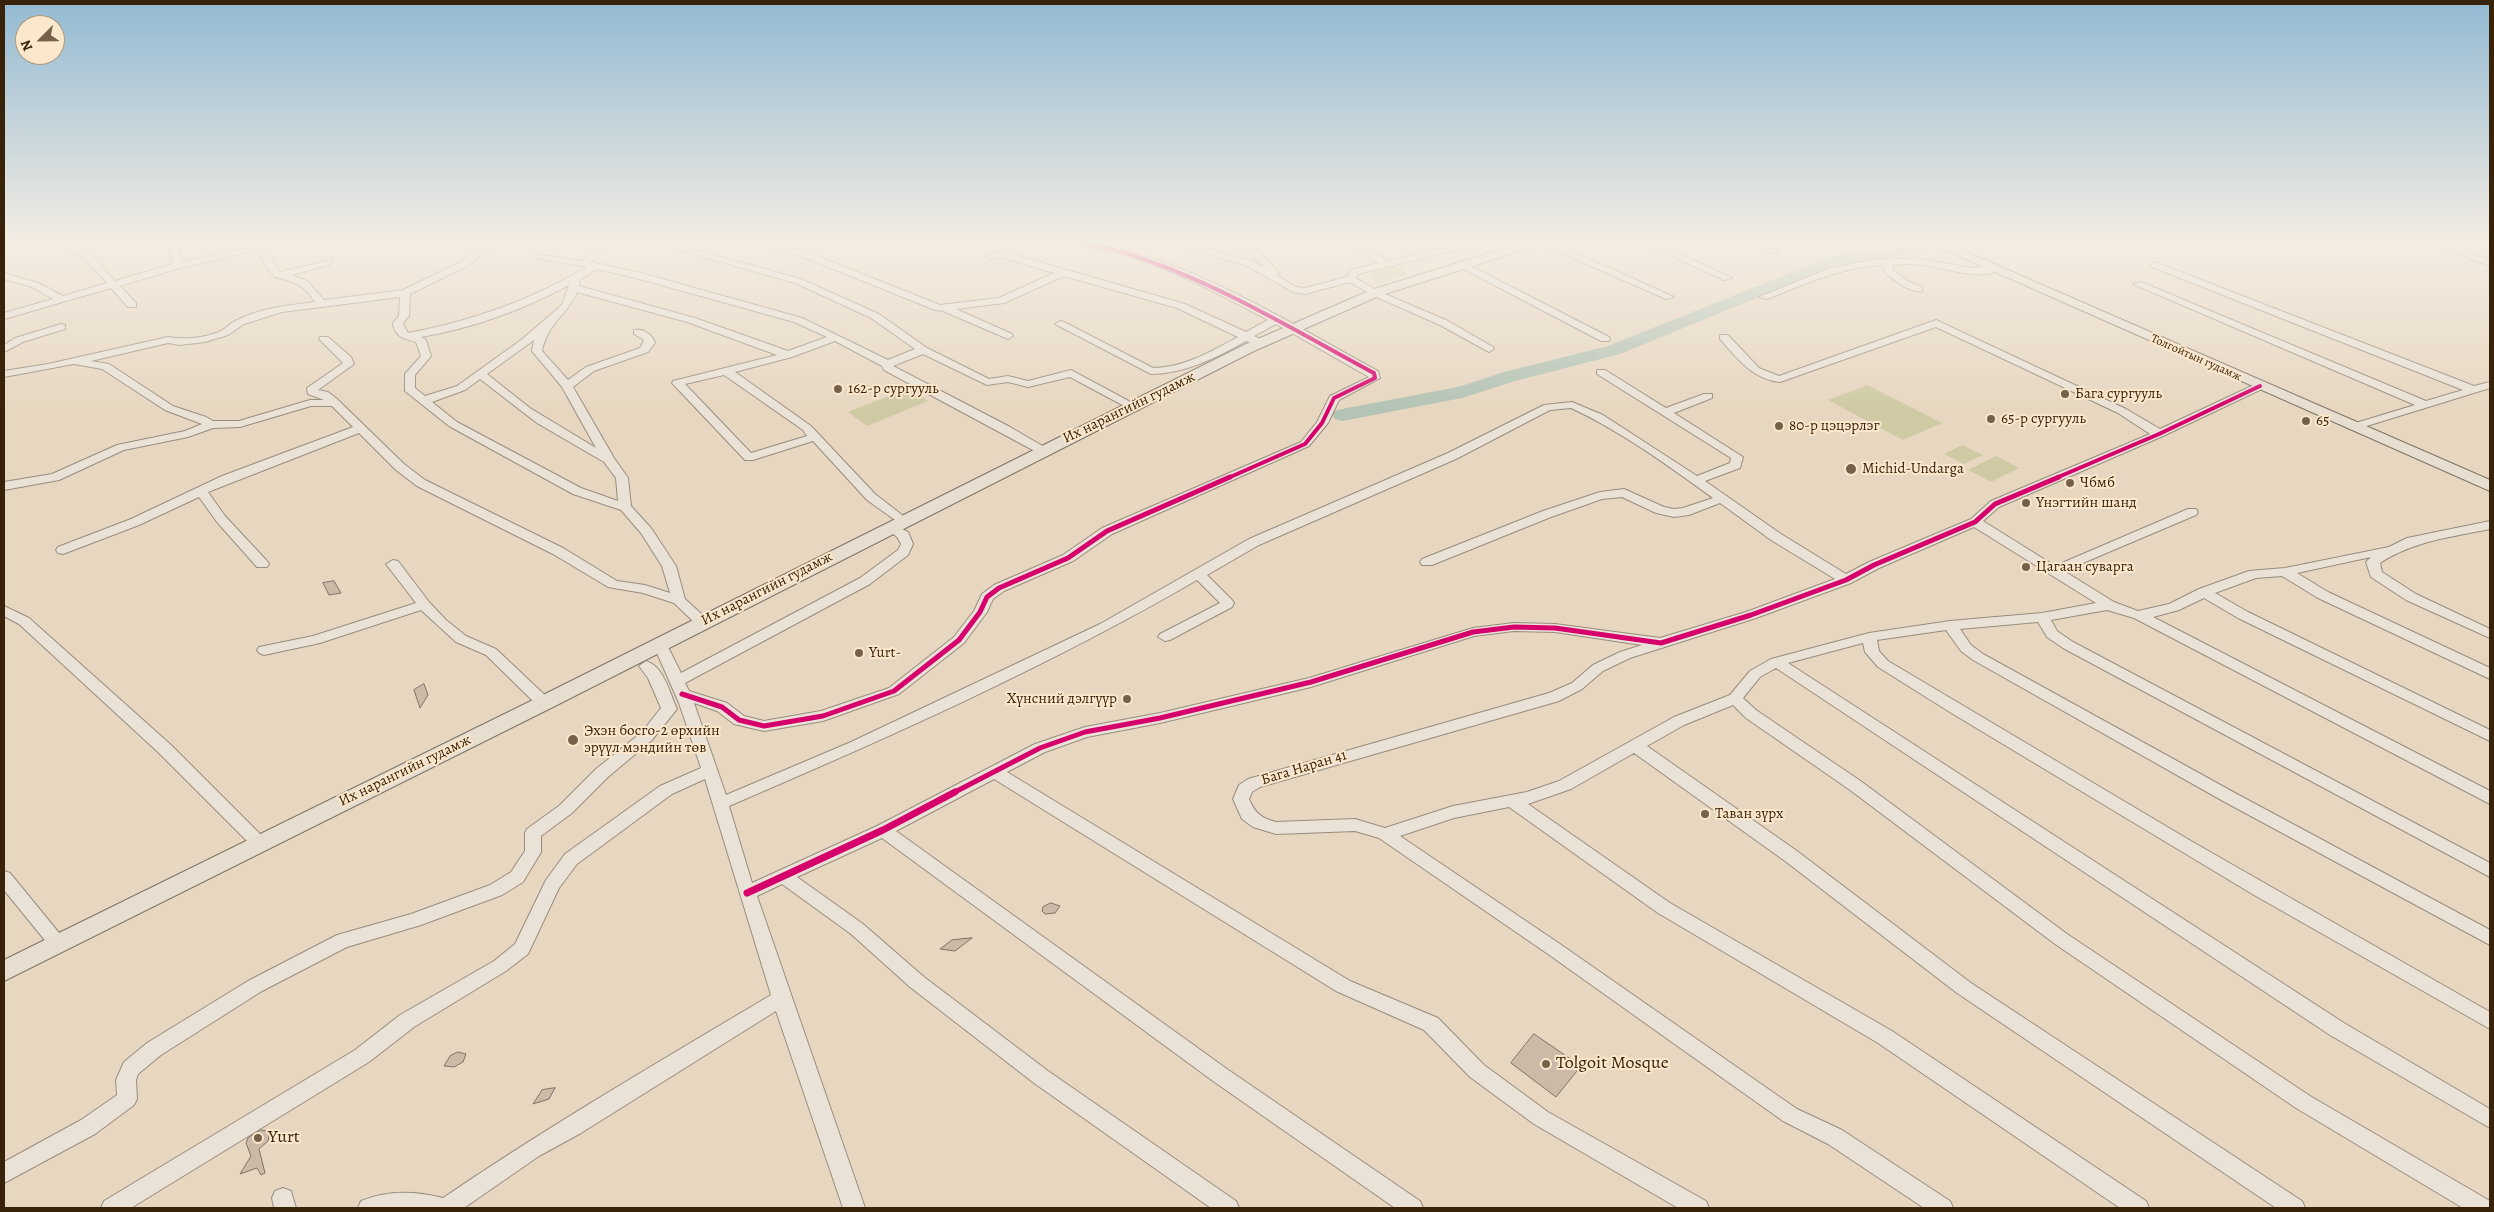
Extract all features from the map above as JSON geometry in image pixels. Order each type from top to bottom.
[{"type":"main road","name":"Их нарангийн гудамж","points":[[4,971],[544,704],[702,622],[1132,406],[1253,340],[1290,329],[1366,297]]},
{"type":"main road","name":"Толгойтын гудамж","points":[[2059,297],[2353,427],[2488,484]]},
{"type":"street","points":[[56,297],[61,299]]},
{"type":"street","points":[[4,316],[70,297]]},
{"type":"street","points":[[124,297],[132,305]]},
{"type":"street","points":[[317,297],[321,303]]},
{"type":"street","points":[[8,374],[168,340],[180,342],[200,340],[224,333],[240,322],[265,313],[321,303],[374,297]]},
{"type":"street","points":[[404,297],[404,316],[398,323],[399,330],[404,336],[421,340],[426,356],[410,374],[409,389],[453,424],[577,491],[625,507],[646,531],[669,566],[678,600]]},
{"type":"street","points":[[404,336],[461,325],[541,297]]},
{"type":"street","points":[[423,401],[461,388],[482,375],[550,322],[566,306],[570,297]]},
{"type":"street","points":[[618,297],[691,320],[788,356]]},
{"type":"street","points":[[716,297],[798,320],[836,337],[887,364],[888,368],[1006,429],[1042,451]]},
{"type":"street","points":[[832,297],[875,316],[923,350],[987,382],[1008,380],[1028,384],[1064,373],[1076,374],[1132,406]]},
{"type":"street","points":[[911,297],[939,308],[947,309],[1000,301],[1010,297]]},
{"type":"street","points":[[1147,297],[1181,306],[1253,340],[1274,320]]},
{"type":"street","points":[[680,687],[722,707],[739,720],[764,726],[823,716],[894,691],[959,640],[980,612],[987,597],[999,588],[1068,558],[1107,531],[1304,444],[1322,423],[1334,398],[1375,378],[1374,373],[1227,297]]},
{"type":"street","points":[[1382,297],[1444,323],[1489,349]]},
{"type":"street","points":[[1524,297],[1605,339]]},
{"type":"street","points":[[2168,297],[2423,404]]},
{"type":"street","points":[[2236,297],[2474,390]]},
{"type":"street","points":[[947,309],[1008,336]]},
{"type":"street","points":[[550,322],[540,335],[537,350],[567,386],[608,459],[622,478],[625,507]]},
{"type":"street","points":[[1724,337],[1752,368],[1771,379],[1780,379],[1936,323],[2122,411],[2159,434]]},
{"type":"street","points":[[1060,324],[1151,371],[1162,373],[1217,358]]},
{"type":"street","points":[[4,349],[19,340],[61,327]]},
{"type":"street","points":[[567,386],[590,369],[644,350],[650,343],[649,339],[638,332]]},
{"type":"street","points":[[815,437],[750,457],[676,385],[679,382],[788,356],[836,337]]},
{"type":"street","points":[[324,339],[347,359],[349,364],[312,388],[312,392],[324,394],[336,403],[400,467],[421,483],[558,551],[613,584],[646,589],[678,600],[702,622]]},
{"type":"street","points":[[887,364],[923,350]]},
{"type":"street","points":[[74,361],[105,366],[169,408],[202,419],[210,425]]},
{"type":"street","points":[[680,687],[864,580],[903,552],[907,544],[896,524],[807,428],[726,371]]},
{"type":"street","points":[[1601,372],[1737,457],[1736,465],[1698,480]]},
{"type":"street","points":[[482,375],[508,398],[571,439],[608,459]]},
{"type":"street","points":[[2353,427],[2490,385]]},
{"type":"street","points":[[747,893],[883,830],[1040,748],[1085,732],[1160,718],[1311,682],[1474,632],[1514,626],[1555,628],[1661,643],[1751,615],[1846,580],[1874,565],[1975,522],[1995,504],[2159,434],[2260,386]]},
{"type":"street","points":[[1665,412],[1708,396]]},
{"type":"street","points":[[4,486],[55,477],[121,446],[188,434],[210,425],[240,424],[310,402],[336,403]]},
{"type":"street","points":[[719,804],[856,746],[956,699],[1105,627],[1254,542],[1452,456],[1548,407],[1572,405],[1592,413],[1698,480],[1776,537],[1846,580]]},
{"type":"street","points":[[63,550],[135,522],[200,490],[361,428]]},
{"type":"street","points":[[200,490],[221,519],[262,564]]},
{"type":"street","points":[[1427,562],[1547,514],[1600,496],[1624,493],[1660,510],[1674,513],[1685,512],[1722,498]]},
{"type":"street","points":[[2054,571],[2192,512]]},
{"type":"street","points":[[1975,522],[2109,605],[2124,612],[2138,615],[2176,636],[2218,655],[2490,798]]},
{"type":"street","points":[[2490,525],[2412,541],[2392,550],[2373,562],[2376,574],[2411,597],[2490,634]]},
{"type":"street","points":[[2138,615],[2174,607],[2204,592],[2254,574],[2285,572],[2350,556],[2392,550]]},
{"type":"street","points":[[393,564],[424,605],[441,623],[461,639],[490,652],[544,704]]},
{"type":"street","points":[[2285,572],[2323,596],[2490,674]]},
{"type":"street","points":[[1165,637],[1225,606],[1227,603],[1220,593],[1198,574]]},
{"type":"street","points":[[2204,592],[2243,615],[2490,736]]},
{"type":"street","points":[[264,650],[315,640],[424,605]]},
{"type":"street","points":[[1385,834],[1453,812],[1528,798],[1565,785],[1678,721],[1735,699],[1755,674],[1776,662],[1836,644],[1869,637],[1950,625],[2042,617],[2109,605]]},
{"type":"street","points":[[4,610],[24,621],[137,724],[260,843]]},
{"type":"street","points":[[2042,617],[2052,634],[2068,645],[2490,872]]},
{"type":"street","points":[[1950,625],[1966,648],[1978,657],[2229,798],[2490,938]]},
{"type":"street","points":[[1869,637],[1872,652],[1883,664],[2283,905],[2490,1021]]},
{"type":"street","name":"Бага Наран 41","points":[[1385,834],[1355,825],[1276,828],[1259,823],[1248,815],[1240,799],[1245,789],[1254,783],[1554,697],[1577,686],[1598,668],[1625,655],[1661,643]]},
{"type":"street","points":[[660,644],[680,687],[709,771],[747,893],[854,1208]]},
{"type":"street","points":[[1776,662],[2329,1023],[2490,1119]]},
{"type":"street","points":[[4,1173],[88,1126],[127,1099],[126,1080],[131,1068],[154,1049],[255,986],[343,940],[390,928],[496,890],[517,876],[532,852],[533,833],[566,809],[602,773],[647,736],[670,710],[655,676],[646,666]]},
{"type":"street","points":[[1735,699],[1751,714],[1856,786],[2061,939],[2303,1102],[2482,1208]]},
{"type":"street","points":[[1634,745],[1792,856],[1964,988],[2294,1208]]},
{"type":"street","points":[[112,1208],[288,1099],[362,1056],[407,1022],[500,966],[522,949],[552,885],[571,859],[666,790],[709,771]]},
{"type":"street","points":[[995,772],[1344,986],[1431,1024],[1477,1071],[1541,1118],[1698,1208]]},
{"type":"street","points":[[1511,800],[1664,908],[1885,1037],[2138,1208]]},
{"type":"street","points":[[883,830],[1204,1063],[1412,1208]]},
{"type":"street","points":[[1385,834],[1554,949],[1790,1115],[1835,1137],[1942,1208]]},
{"type":"street","points":[[783,876],[857,929],[917,982],[1040,1077],[1228,1208]]},
{"type":"street","points":[[4,878],[58,944]]},
{"type":"street","points":[[447,1208],[532,1149],[574,1126],[782,997]]},
{"type":"street","points":[[368,1208],[377,1205],[416,1202],[442,1208]]},
{"type":"shaded area","points":[[1867,385],[1942,423],[1903,440],[1828,400]]},
{"type":"shaded area","points":[[909,388],[928,401],[867,426],[848,412]]},
{"type":"shaded area","points":[[1962,445],[1983,455],[1964,464],[1944,454]]},
{"type":"shaded area","points":[[1996,456],[2019,468],[1991,482],[1968,470]]},
{"type":"building","points":[[334,581],[341,593],[329,595],[323,583]]},
{"type":"building","points":[[424,684],[428,695],[420,708],[414,690]]},
{"type":"building","points":[[1051,903],[1060,906],[1055,913],[1045,914],[1042,911],[1043,907]]},
{"type":"building","points":[[972,938],[955,951],[940,949],[952,940]]},
{"type":"building","name":"Tolgoit Mosque","points":[[1534,1034],[1581,1066],[1556,1097],[1511,1063]]},
{"type":"building","points":[[458,1052],[466,1054],[463,1062],[454,1067],[444,1066],[450,1056]]},
{"type":"building","points":[[555,1088],[549,1099],[533,1104],[542,1090]]},
{"type":"building","points":[[261,1130],[270,1131],[268,1141],[259,1149],[265,1173],[261,1175],[257,1168],[240,1174],[251,1156],[246,1143],[248,1138]]},
{"type":"waterway","points":[[1342,415],[1462,392],[1511,376],[1537,371],[1614,350],[1745,297]]},
{"type":"cycle path","points":[[682,694],[722,707],[739,720],[764,726],[823,716],[894,691],[959,640],[980,612],[987,597],[999,588],[1068,558],[1107,531],[1305,444],[1322,423],[1334,398],[1375,378],[1374,373],[1230,297]]},
{"type":"cycle path","points":[[747,893],[883,830],[1040,748],[1085,732],[1160,718],[1311,682],[1473,632],[1514,627],[1555,628],[1661,643],[1751,615],[1846,580],[1874,565],[1975,522],[1995,504],[2159,434],[2260,386]]},
{"type":"place","name":"162-р сургууль","points":[[838,389]]},
{"type":"place","name":"Бага сургууль","points":[[2065,394]]},
{"type":"place","name":"65-р сургууль","points":[[1991,419]]},
{"type":"place","name":"65","points":[[2306,421]]},
{"type":"place","name":"80-р цэцэрлэг","points":[[1779,426]]},
{"type":"place","name":"Michid-Undarga","points":[[1851,469]]},
{"type":"place","name":"Чбмб","points":[[2070,483]]},
{"type":"place","name":"Үнэгтийн шанд","points":[[2026,503]]},
{"type":"place","name":"Цагаан суварга","points":[[2026,567]]},
{"type":"place","name":"Yurt-","points":[[859,653]]},
{"type":"place","name":"Хүнсний дэлгүүр","points":[[1127,699]]},
{"type":"place","name":"Эхэн босго-2 өрхийн эрүүл мэндийн төв","points":[[573,740]]},
{"type":"place","name":"Таван зүрх","points":[[1705,814]]},
{"type":"place","name":"Tolgoit Mosque","points":[[1546,1064]]},
{"type":"place","name":"Yurt","points":[[258,1138]]}]
